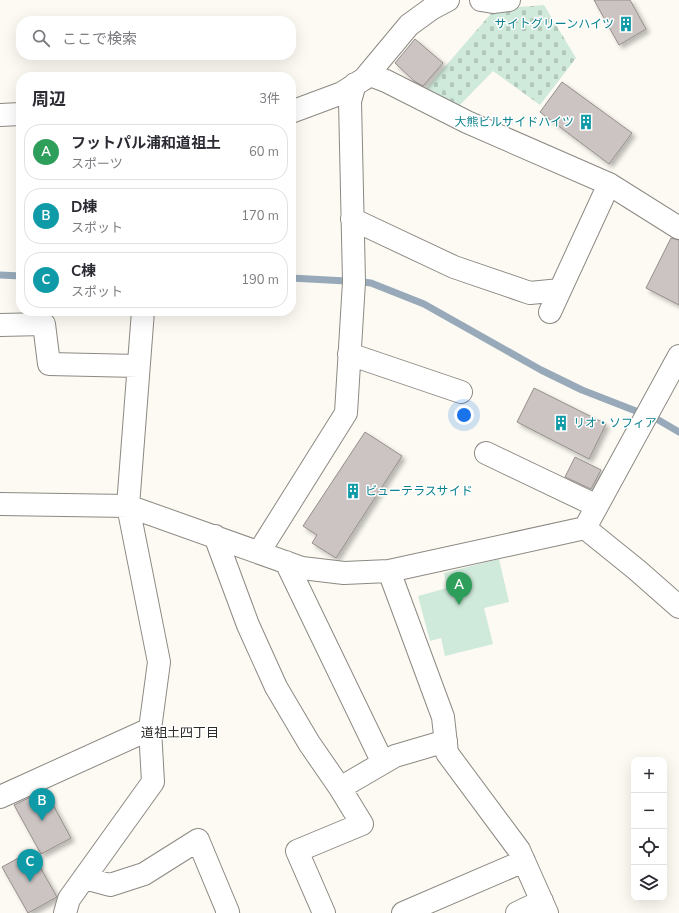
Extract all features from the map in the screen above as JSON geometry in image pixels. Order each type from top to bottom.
[{"type":"street","points":[[259,552],[346,413],[354,282],[350,101],[360,82],[409,26],[431,9],[448,0]]},
{"type":"street","points":[[481,0],[493,2],[509,0]]},
{"type":"street","points":[[296,110],[342,93],[370,75],[386,81],[467,122],[609,184],[679,228]]},
{"type":"street","points":[[0,115],[16,114]]},
{"type":"street","points":[[550,312],[609,184]]},
{"type":"street","points":[[352,219],[454,267],[509,286],[530,293],[560,290]]},
{"type":"street","points":[[65,913],[69,899],[153,782],[150,729],[159,662],[128,506],[143,316]]},
{"type":"street","points":[[0,325],[44,324],[49,364],[138,366]]},
{"type":"street","points":[[349,354],[461,392]]},
{"type":"street","points":[[0,504],[128,506],[302,568],[344,573],[389,571],[585,528],[679,356]]},
{"type":"street","points":[[486,453],[597,506]]},
{"type":"street","points":[[585,528],[637,570],[679,608]]},
{"type":"street","points":[[215,536],[248,625],[276,687],[309,743],[340,788],[362,824],[297,851],[324,913]]},
{"type":"street","points":[[286,562],[383,763]]},
{"type":"street","points":[[389,571],[443,717],[448,753],[519,850],[545,907],[517,913]]},
{"type":"street","points":[[0,797],[150,729]]},
{"type":"street","points":[[340,788],[395,756],[446,741]]},
{"type":"street","points":[[84,878],[110,885],[144,874],[198,840],[228,912],[227,913]]},
{"type":"street","points":[[403,913],[524,861]]},
{"type":"green space","points":[[544,5],[576,58],[540,105],[493,71],[458,107],[424,91],[495,9]]},
{"type":"green space","points":[[499,559],[509,602],[484,608],[493,644],[445,656],[441,638],[430,641],[418,596],[447,588],[444,573]]},
{"type":"building","name":"サイトグリーンハイツ","points":[[594,0],[630,0],[646,29],[619,45]]},
{"type":"building","points":[[415,39],[443,63],[423,86],[414,81],[395,63]]},
{"type":"building","name":"大熊ビルサイドハイツ","points":[[562,82],[632,133],[609,164],[540,112]]},
{"type":"building","points":[[671,238],[679,240],[679,305],[646,288]]},
{"type":"building","name":"リオ・ソフィア","points":[[534,388],[606,424],[589,459],[517,422]]},
{"type":"building","name":"ビューテラスサイド","points":[[365,432],[402,456],[336,558],[312,543],[317,535],[303,526]]},
{"type":"building","points":[[575,457],[601,470],[591,489],[565,477]]},
{"type":"building","points":[[45,790],[71,838],[41,854],[14,805]]},
{"type":"building","points":[[31,851],[57,897],[28,913],[2,867]]},
{"type":"waterway","points":[[0,275],[16,276]]},
{"type":"waterway","points":[[296,278],[346,281]]},
{"type":"waterway","points":[[362,282],[371,283],[424,304],[541,370],[582,390],[641,413]]},
{"type":"waterway","points":[[655,418],[679,432]]},
{"type":"place","name":"サイトグリーンハイツ","points":[[626,24]]},
{"type":"place","name":"大熊ビルサイドハイツ","points":[[586,122]]},
{"type":"place","name":"リオ・ソフィア","points":[[561,423]]},
{"type":"place","name":"ビューテラスサイド","points":[[353,491]]},
{"type":"place","name":"フットパル浦和道祖土","points":[[459,605]]},
{"type":"place","name":"D棟","points":[[42,821]]},
{"type":"place","name":"C棟","points":[[30,882]]},
{"type":"district","name":"道祖土四丁目","points":[[180,732]]}]
